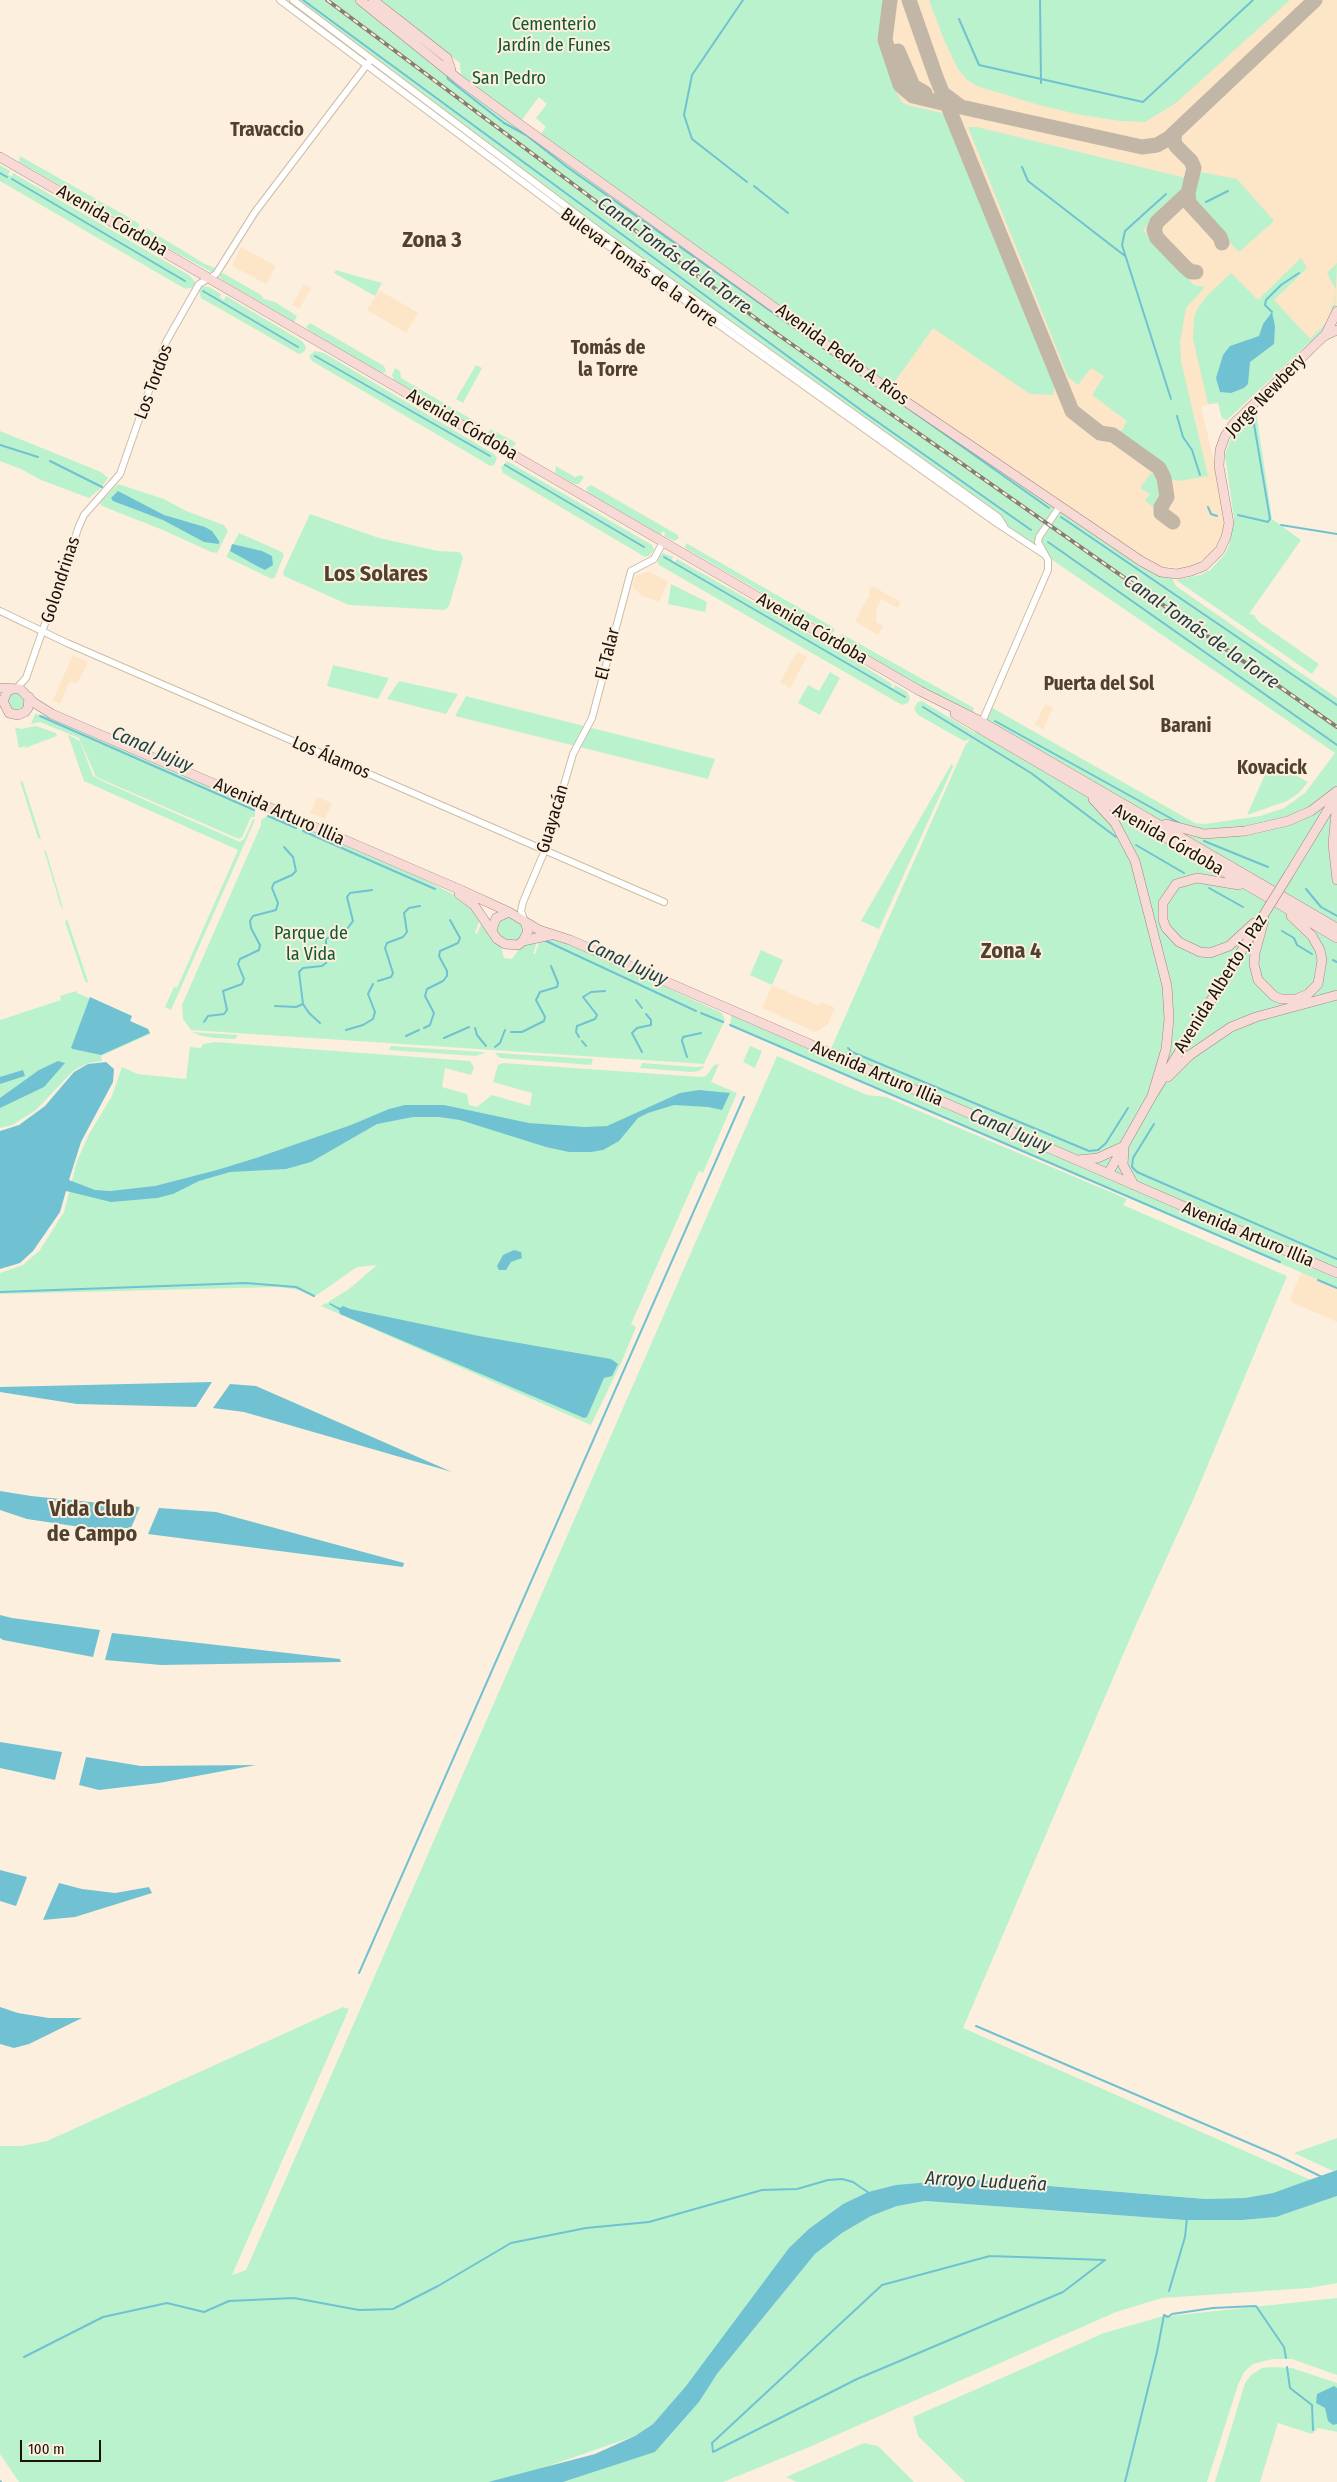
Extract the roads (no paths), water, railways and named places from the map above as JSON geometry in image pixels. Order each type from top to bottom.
[{"type":"main road","name":"Avenida Pedro A. Ríos","points":[[360,0],[427,48],[447,58],[451,71],[458,78],[522,126],[899,397],[1141,561],[1170,574]]},
{"type":"main road","name":"Avenida Pedro A. Ríos","points":[[372,0],[427,48]]},
{"type":"main road","name":"Avenida Córdoba","points":[[0,157],[923,693],[978,729],[1337,938]]},
{"type":"main road","name":"Jorge Newbery","points":[[1170,574],[1198,569],[1210,561],[1220,550],[1226,537],[1229,523],[1219,466],[1220,450],[1225,436],[1234,423],[1324,336],[1337,311]]},
{"type":"main road","name":"Jorge Newbery","points":[[1324,336],[1337,330]]},
{"type":"main road","points":[[0,688],[14,689],[28,696],[28,708],[25,712],[18,715],[9,713],[2,700],[4,696],[14,689]]},
{"type":"main road","name":"Avenida Córdoba","points":[[923,693],[982,722],[1337,928]]},
{"type":"main road","name":"Avenida Arturo Illia","points":[[28,696],[52,714],[509,912]]},
{"type":"main road","name":"Avenida Arturo Illia","points":[[25,712],[52,714]]},
{"type":"main road","points":[[1088,793],[1114,824],[1135,861],[1163,969],[1168,1001],[1168,1035],[1163,1062],[1152,1096]]},
{"type":"main road","points":[[1146,817],[1204,834],[1227,834],[1288,821],[1311,811],[1337,793]]},
{"type":"main road","name":"Avenida Alberto J. Paz","points":[[1108,1174],[1152,1096],[1337,793]]},
{"type":"main road","points":[[1337,802],[1333,844],[1337,880]]},
{"type":"main road","points":[[1253,890],[1206,878],[1181,881],[1172,888],[1163,903],[1163,920],[1166,928],[1179,942],[1200,952],[1210,953],[1229,946],[1268,908]]},
{"type":"main road","name":"Avenida Arturo Illia","points":[[451,887],[474,905],[492,930]]},
{"type":"main road","points":[[1268,908],[1255,953],[1254,964],[1258,980],[1268,992],[1281,999],[1302,997],[1313,990],[1320,977],[1322,960],[1320,950],[1305,928],[1278,904]]},
{"type":"main road","points":[[509,912],[525,922],[528,931],[523,941],[518,945],[505,944],[497,939],[492,930],[496,918],[509,912]]},
{"type":"main road","name":"Avenida Arturo Illia","points":[[525,922],[535,928],[570,940],[1337,1273]]},
{"type":"main road","points":[[523,941],[554,935]]},
{"type":"main road","points":[[1152,1096],[1190,1055],[1231,1027],[1256,1016],[1337,995]]},
{"type":"main road","points":[[1075,1160],[1098,1158],[1124,1146],[1123,1165],[1136,1186]]},
{"type":"street","name":"Bulevar Tomás de la Torre","points":[[280,0],[596,237],[994,522],[1045,555]]},
{"type":"street","name":"Bulevar Tomás de la Torre","points":[[293,0],[613,241],[998,516],[1004,527]]},
{"type":"street","name":"Los Tordos","points":[[107,490],[120,474],[166,342],[199,284],[216,274],[255,212],[371,60]]},
{"type":"street","name":"Golondrinas","points":[[14,689],[26,678],[84,515],[107,490]]},
{"type":"street","points":[[982,722],[1048,570],[1045,555],[1039,547],[1039,537],[1060,506]]},
{"type":"street","name":"El Talar","points":[[582,736],[592,718],[631,571],[654,559],[663,542]]},
{"type":"street","name":"Los Álamos","points":[[0,611],[43,633],[664,902]]},
{"type":"street","name":"Golondrinas","points":[[26,678],[28,696]]},
{"type":"street","name":"Guayacán","points":[[525,922],[521,911],[523,902],[545,850],[572,754],[582,736]]},
{"type":"street","points":[[509,912],[523,902]]},
{"type":"water","points":[[1272,312],[1275,326],[1274,344],[1250,362],[1248,384],[1244,388],[1231,393],[1220,392],[1216,378],[1223,355],[1230,346],[1259,336],[1263,324]]},
{"type":"water","points":[[118,491],[164,515],[205,527],[212,531],[219,544],[204,542],[163,520],[113,501],[111,498]]},
{"type":"water","points":[[232,544],[262,551],[272,556],[273,565],[265,570],[257,566],[230,551]]},
{"type":"water","points":[[90,997],[132,1016],[130,1021],[148,1029],[150,1033],[101,1055],[71,1048]]},
{"type":"water","points":[[58,1061],[65,1063],[44,1087],[0,1108],[0,1098],[39,1070]]},
{"type":"water","points":[[106,1062],[114,1069],[113,1082],[81,1142],[69,1180],[95,1190],[110,1191],[155,1186],[217,1170],[405,1105],[444,1105],[529,1123],[584,1127],[607,1126],[680,1093],[699,1090],[730,1093],[722,1110],[708,1107],[674,1105],[648,1113],[638,1118],[619,1141],[603,1150],[591,1152],[569,1152],[546,1147],[460,1120],[439,1117],[413,1117],[377,1124],[311,1162],[286,1169],[230,1172],[199,1181],[173,1194],[157,1198],[111,1202],[66,1191],[60,1212],[33,1251],[20,1263],[0,1269],[0,1131],[19,1125],[45,1106],[74,1072],[88,1064]]},
{"type":"water","points":[[23,1070],[25,1076],[0,1084],[0,1077]]},
{"type":"water","points":[[514,1250],[521,1252],[522,1258],[511,1262],[506,1270],[499,1270],[497,1266],[503,1255]]},
{"type":"water","points":[[330,1303],[340,1308],[343,1306],[479,1336],[611,1359],[618,1364],[612,1376],[604,1378],[587,1417],[584,1418],[340,1314],[339,1310]]},
{"type":"water","points":[[212,1382],[196,1407],[77,1404],[0,1392],[0,1387]]},
{"type":"water","points":[[230,1384],[256,1386],[452,1472],[244,1412],[213,1408]]},
{"type":"water","points":[[0,1491],[140,1507],[131,1528],[87,1528],[27,1519],[0,1510]]},
{"type":"water","points":[[159,1508],[216,1512],[404,1563],[403,1567],[148,1534]]},
{"type":"water","points":[[0,1615],[100,1630],[93,1657],[3,1640],[0,1638]]},
{"type":"water","points":[[112,1633],[340,1659],[341,1662],[161,1665],[105,1660]]},
{"type":"water","points":[[0,1742],[62,1752],[55,1780],[0,1768]]},
{"type":"water","points":[[86,1757],[141,1766],[256,1765],[159,1783],[99,1790],[79,1785]]},
{"type":"water","points":[[0,1870],[27,1877],[16,1906],[0,1901]]},
{"type":"water","points":[[59,1883],[82,1889],[115,1893],[149,1887],[152,1893],[75,1917],[43,1920]]},
{"type":"water","points":[[0,2007],[18,2013],[49,2018],[82,2018],[29,2044],[14,2048],[0,2044]]},
{"type":"water","name":"Arroyo Ludueña","points":[[1337,2170],[1337,2196],[1276,2217],[1243,2220],[1184,2220],[925,2201],[897,2206],[871,2216],[842,2233],[815,2254],[717,2374],[699,2402],[655,2452],[563,2482],[488,2482],[595,2454],[635,2436],[653,2424],[686,2386],[789,2248],[810,2228],[843,2204],[868,2192],[896,2185],[965,2179],[1205,2199],[1245,2198],[1273,2193]]},
{"type":"water","points":[[1334,2386],[1337,2388],[1337,2424],[1333,2425],[1328,2421],[1325,2408],[1316,2403],[1317,2394]]},
{"type":"waterway","name":"Canal Tomás de la Torre","points":[[303,0],[865,413],[1031,530]]},
{"type":"waterway","points":[[743,0],[692,75],[684,115],[692,139],[747,182]]},
{"type":"waterway","points":[[1040,0],[1041,83]]},
{"type":"waterway","points":[[959,19],[979,65],[1143,102],[1253,0]]},
{"type":"waterway","points":[[447,74],[448,79],[504,123],[526,135],[567,167],[1049,508]]},
{"type":"waterway","points":[[1022,167],[1028,181],[1125,256]]},
{"type":"waterway","points":[[0,173],[7,177]]},
{"type":"waterway","points":[[12,179],[185,281]]},
{"type":"waterway","points":[[754,186],[788,213]]},
{"type":"waterway","points":[[1206,202],[1228,191]]},
{"type":"waterway","points":[[1166,194],[1125,231],[1122,245],[1171,399]]},
{"type":"waterway","points":[[1272,312],[1265,305],[1266,300],[1281,285],[1299,273]]},
{"type":"waterway","points":[[203,291],[298,347]]},
{"type":"waterway","points":[[315,356],[490,456]]},
{"type":"waterway","points":[[1177,416],[1183,437],[1192,450],[1200,475]]},
{"type":"waterway","points":[[1238,515],[1268,522],[1270,519],[1253,418]]},
{"type":"waterway","points":[[0,445],[38,457]]},
{"type":"waterway","points":[[50,461],[102,487]]},
{"type":"waterway","points":[[505,465],[644,547]]},
{"type":"waterway","points":[[1208,507],[1211,514],[1217,516]]},
{"type":"waterway","points":[[1061,517],[1337,705]]},
{"type":"waterway","points":[[1281,525],[1337,534]]},
{"type":"waterway","name":"Canal Tomás de la Torre","points":[[1048,542],[1337,745]]},
{"type":"waterway","points":[[664,557],[905,697]]},
{"type":"waterway","points":[[923,707],[1031,773],[1116,837]]},
{"type":"waterway","name":"Canal Jujuy","points":[[40,716],[254,810]]},
{"type":"waterway","points":[[995,721],[1181,824]]},
{"type":"waterway","name":"Canal Jujuy","points":[[268,816],[296,828]]},
{"type":"waterway","name":"Canal Jujuy","points":[[303,831],[435,889]]},
{"type":"waterway","points":[[1204,841],[1268,867]]},
{"type":"waterway","points":[[1136,845],[1184,873]]},
{"type":"waterway","points":[[204,1022],[208,1016],[224,1014],[227,1010],[223,991],[242,984],[244,979],[238,964],[240,959],[259,950],[260,945],[251,928],[250,921],[253,916],[276,910],[278,903],[272,888],[274,883],[292,875],[296,871],[293,857],[284,847]]},
{"type":"waterway","points":[[1209,888],[1243,907]]},
{"type":"waterway","points":[[1306,889],[1321,907],[1337,916]]},
{"type":"waterway","points":[[347,929],[353,921],[347,897],[350,893],[372,890]]},
{"type":"waterway","points":[[378,981],[391,977],[393,973],[385,948],[387,943],[403,937],[407,932],[404,913],[409,908],[420,906]]},
{"type":"waterway","points":[[424,1028],[430,1025],[434,1013],[425,996],[427,989],[443,981],[447,976],[447,971],[439,956],[440,951],[458,943],[460,938],[450,920]]},
{"type":"waterway","points":[[275,1006],[296,1007],[303,1004],[299,972],[303,968],[322,966],[326,963],[326,939],[340,931]]},
{"type":"waterway","points":[[1282,931],[1294,938],[1297,945],[1312,954]]},
{"type":"waterway","name":"Canal Jujuy","points":[[546,941],[696,1011]]},
{"type":"waterway","points":[[1333,960],[1337,962]]},
{"type":"waterway","points":[[511,1032],[522,1032],[544,1021],[545,1017],[536,1000],[540,992],[557,987],[558,983],[551,966]]},
{"type":"waterway","points":[[346,1030],[363,1025],[373,1019],[375,1012],[368,994],[373,984]]},
{"type":"waterway","points":[[579,1037],[576,1032],[577,1026],[595,1019],[597,1015],[583,997],[591,992],[605,991]]},
{"type":"waterway","points":[[636,1000],[642,1008]]},
{"type":"waterway","points":[[303,1004],[309,1013],[320,1023]]},
{"type":"waterway","name":"Canal Jujuy","points":[[701,1013],[723,1022]]},
{"type":"waterway","points":[[642,1052],[632,1033],[637,1028],[651,1025],[651,1020],[646,1014]]},
{"type":"waterway","name":"Canal Jujuy","points":[[730,1025],[1280,1262]]},
{"type":"waterway","points":[[444,1038],[469,1027]]},
{"type":"waterway","points":[[475,1028],[477,1035],[486,1046]]},
{"type":"waterway","points":[[406,1036],[419,1030]]},
{"type":"waterway","points":[[495,1047],[500,1043],[505,1030]]},
{"type":"waterway","points":[[687,1057],[682,1041],[683,1037],[701,1033]]},
{"type":"waterway","points":[[582,1041],[586,1046]]},
{"type":"waterway","points":[[848,1048],[852,1052],[1089,1151],[1098,1150],[1106,1143],[1128,1108]]},
{"type":"waterway","points":[[359,1973],[744,1097]]},
{"type":"waterway","points":[[1154,1124],[1133,1158],[1132,1167],[1137,1172],[1337,1259]]},
{"type":"waterway","name":"Canal Jujuy","points":[[1318,1280],[1337,1288]]},
{"type":"waterway","points":[[0,1292],[246,1283],[296,1287],[314,1296]]},
{"type":"waterway","points":[[976,2026],[1279,2156],[1322,2177]]},
{"type":"waterway","points":[[24,2357],[103,2317],[167,2303],[204,2312],[229,2301],[294,2298],[359,2310],[393,2309],[438,2286],[511,2243],[586,2228],[649,2222],[762,2190],[797,2189],[828,2180],[842,2179],[853,2182],[869,2193]]},
{"type":"waterway","points":[[1169,2291],[1185,2237],[1187,2218]]},
{"type":"waterway","points":[[990,2256],[1105,2260],[1063,2292],[857,2379],[713,2452],[712,2443],[882,2285],[990,2256]]},
{"type":"waterway","points":[[1125,2482],[1157,2352],[1164,2315],[1168,2317],[1172,2314],[1213,2308],[1256,2306],[1284,2347],[1286,2358]]},
{"type":"waterway","points":[[1287,2367],[1290,2388],[1312,2405],[1313,2430]]},
{"type":"railway","points":[[327,0],[621,220],[780,336],[1337,727]]},
{"type":"district","name":"Travaccio","points":[[267,131]]},
{"type":"district","name":"Zona 3","points":[[432,241]]},
{"type":"district","name":"Tomás de la Torre","points":[[608,360]]},
{"type":"district","name":"Los Solares","points":[[376,575]]},
{"type":"district","name":"Puerta del Sol","points":[[1099,685]]},
{"type":"district","name":"Barani","points":[[1186,727]]},
{"type":"district","name":"Kovacick","points":[[1272,769]]},
{"type":"district","name":"Zona 4","points":[[1011,952]]},
{"type":"district","name":"Vida Club de Campo","points":[[92,1522]]},
{"type":"park label","name":"Cementerio Jardín de Funes","points":[[554,35]]},
{"type":"park label","name":"San Pedro","points":[[509,79]]},
{"type":"park label","name":"Parque de la Vida","points":[[311,944]]}]
